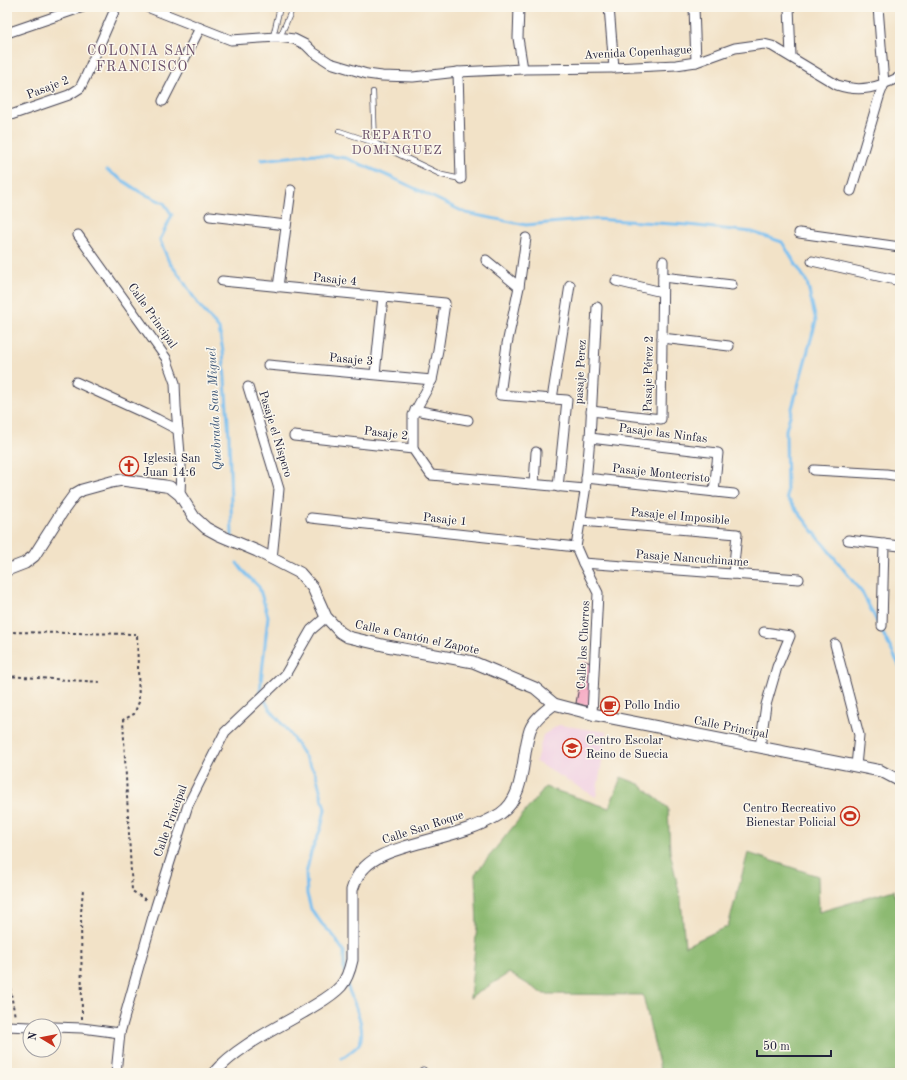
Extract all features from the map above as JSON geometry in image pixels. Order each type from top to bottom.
[{"type":"street","points":[[7,33],[83,7]]},
{"type":"street","name":"Pasaje 2","points":[[8,116],[63,98],[80,88],[116,7]]},
{"type":"street","name":"Avenida Copenhague","points":[[147,7],[231,40],[277,37],[300,42],[330,63],[367,74],[413,77],[458,72],[523,69],[614,68],[676,65],[696,62],[735,48],[764,44],[772,46],[791,56],[837,85],[844,87],[858,90],[884,84],[900,77]]},
{"type":"street","points":[[519,7],[518,38],[523,69]]},
{"type":"street","points":[[609,7],[614,68]]},
{"type":"street","points":[[694,7],[696,62]]},
{"type":"street","points":[[789,7],[791,56]]},
{"type":"street","points":[[851,191],[884,84],[878,7]]},
{"type":"street","points":[[163,101],[200,28]]},
{"type":"street","points":[[458,72],[461,179]]},
{"type":"street","points":[[278,287],[291,190]]},
{"type":"street","points":[[210,216],[286,225]]},
{"type":"street","points":[[799,233],[900,247]]},
{"type":"street","name":"Calle Principal","points":[[78,235],[166,358],[176,383],[181,466],[180,495]]},
{"type":"street","points":[[526,238],[519,287],[507,344],[500,396],[567,400],[558,487]]},
{"type":"street","points":[[486,260],[519,287]]},
{"type":"street","name":"Pasaje Pérez 2","points":[[591,411],[661,418],[663,261]]},
{"type":"street","points":[[812,261],[900,281]]},
{"type":"street","points":[[663,277],[732,285]]},
{"type":"street","name":"Pasaje 4","points":[[222,281],[445,303],[432,380]]},
{"type":"street","points":[[616,282],[662,292]]},
{"type":"street","points":[[552,399],[570,285]]},
{"type":"street","points":[[375,374],[383,297]]},
{"type":"street","name":"pasaje Perez","points":[[590,438],[597,307]]},
{"type":"street","points":[[662,338],[729,346]]},
{"type":"street","name":"Pasaje 3","points":[[268,365],[432,380]]},
{"type":"street","points":[[413,449],[413,415],[432,380]]},
{"type":"street","points":[[76,382],[157,418],[178,430]]},
{"type":"street","name":"Pasaje el Níspero","points":[[248,387],[279,490],[272,559]]},
{"type":"street","points":[[415,410],[468,420]]},
{"type":"street","name":"Pasaje 2","points":[[294,436],[413,449],[431,475],[585,489]]},
{"type":"street","points":[[576,547],[581,521],[590,438]]},
{"type":"street","name":"Pasaje las Ninfas","points":[[590,438],[718,453],[714,492]]},
{"type":"street","points":[[534,484],[536,452]]},
{"type":"street","points":[[814,470],[900,476]]},
{"type":"street","name":"Pasaje Montecristo","points":[[586,478],[734,494]]},
{"type":"street","points":[[7,570],[25,563],[34,556],[64,509],[75,494],[82,490],[122,480],[165,486],[180,495]]},
{"type":"street","name":"Calle a Cantón el Zapote","points":[[180,495],[194,518],[206,528],[291,568],[304,577],[313,588],[326,617],[340,632],[348,637],[472,662],[535,688],[554,704]]},
{"type":"street","name":"Pasaje 1","points":[[312,518],[576,547]]},
{"type":"street","name":"Pasaje el Imposible","points":[[581,521],[737,534],[733,574]]},
{"type":"street","points":[[848,540],[900,546]]},
{"type":"street","points":[[882,626],[884,544]]},
{"type":"street","name":"Calle los Chorros","points":[[576,547],[598,593],[592,714]]},
{"type":"street","name":"Pasaje Nancuchiname","points":[[583,563],[799,579]]},
{"type":"street","name":"Calle Principal","points":[[116,1073],[120,1033],[156,906],[188,805],[225,732],[285,675],[311,630],[326,617]]},
{"type":"street","points":[[760,747],[766,704],[790,636],[764,632]]},
{"type":"street","points":[[835,644],[859,735],[856,766]]},
{"type":"street","name":"Calle Principal","points":[[554,704],[592,714],[881,771],[900,782]]},
{"type":"street","name":"Calle San Roque","points":[[214,1073],[234,1055],[332,995],[342,985],[350,969],[352,960],[352,890],[355,879],[365,866],[383,854],[470,828],[500,814],[511,804],[521,779],[530,730],[536,720],[554,704]]},
{"type":"street","points":[[12,1026],[22,1027]]},
{"type":"street","points":[[62,1027],[82,1028],[120,1033]]},
{"type":"lane","points":[[277,37],[280,7]]},
{"type":"lane","points":[[277,37],[293,7]]},
{"type":"lane","points":[[373,92],[375,143]]},
{"type":"lane","points":[[339,131],[375,143],[436,173],[461,179]]},
{"type":"path","points":[[7,632],[138,634],[139,702],[134,714],[123,720],[130,861],[132,891],[156,906]]},
{"type":"path","points":[[7,676],[100,682]]},
{"type":"path","points":[[82,1028],[81,913],[84,889]]},
{"type":"path","points":[[7,970],[12,1026]]},
{"type":"shaded area","name":"Centro Escolar Reino de Suecia","points":[[559,725],[607,732],[596,797],[536,762],[543,735]]},
{"type":"green space","points":[[621,777],[639,784],[668,808],[670,852],[681,900],[685,946],[728,926],[748,853],[818,876],[819,912],[894,890],[900,922],[900,1073],[661,1073],[643,995],[544,994],[509,973],[470,998],[477,926],[475,874],[545,787],[609,808]]},
{"type":"building","points":[[584,661],[595,664],[593,708],[576,703]]},
{"type":"building","points":[[602,700],[614,702],[612,711],[601,709]]},
{"type":"waterway","points":[[261,159],[315,154],[346,158],[393,178],[466,213],[526,225],[594,219],[688,225],[752,232],[782,242],[807,282],[816,321],[786,430],[787,498],[863,594],[900,667]]},
{"type":"waterway","name":"Quebrada San Miguel","points":[[107,170],[140,192],[164,203],[172,215],[160,240],[169,262],[198,304],[219,329],[223,351],[229,437],[232,536]]},
{"type":"waterway","name":"Quebrada San Miguel","points":[[237,563],[259,587],[268,616],[260,692],[270,709],[290,734],[316,774],[325,809],[321,828],[311,852],[306,874],[307,894],[311,909],[322,924],[333,935],[344,952],[344,972]]},
{"type":"waterway","name":"Quebrada San Miguel","points":[[342,1058],[358,1046],[362,1031],[358,1014],[347,985]]},
{"type":"place","name":"Iglesia San Juan 14:6","points":[[129,466]]},
{"type":"place","name":"Pollo Indio","points":[[610,706]]},
{"type":"place","name":"Centro Escolar Reino de Suecia","points":[[572,748]]},
{"type":"place","name":"Centro Recreativo Bienestar Policial","points":[[850,816]]},
{"type":"district","name":"COLONIA SAN FRANCISCO","points":[[142,60]]},
{"type":"district","name":"REPARTO DOMINGUEZ","points":[[397,142]]}]
